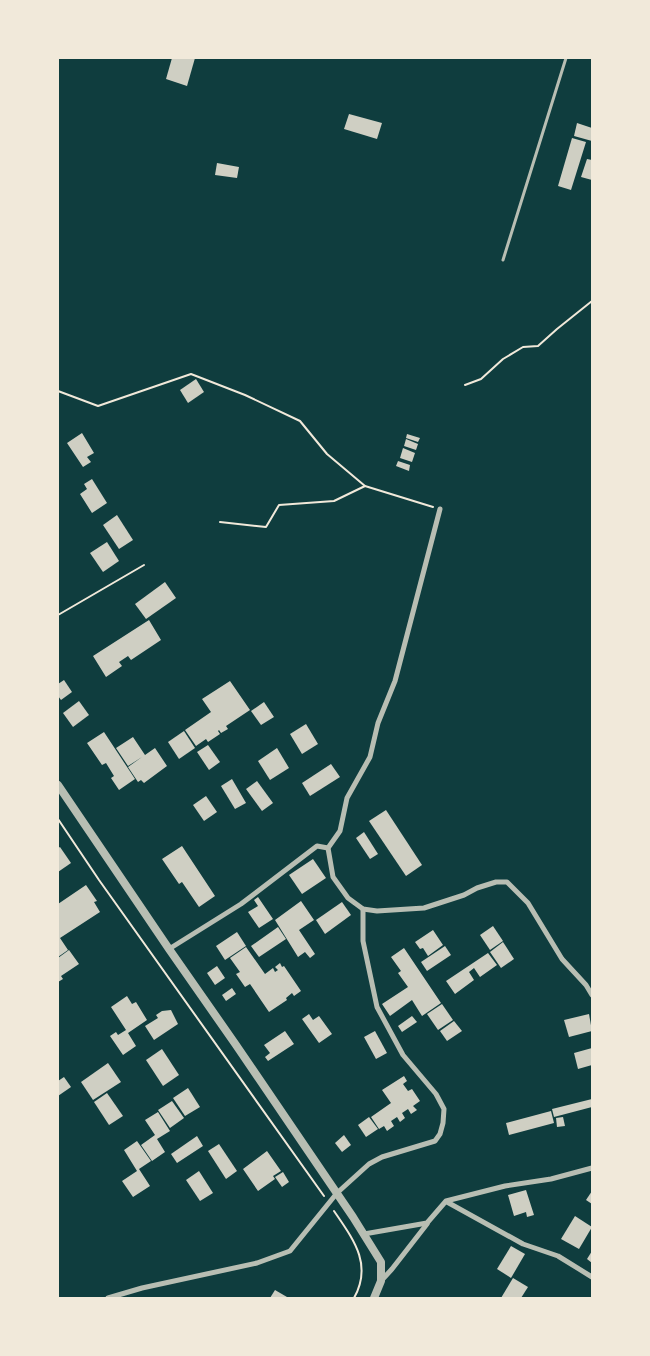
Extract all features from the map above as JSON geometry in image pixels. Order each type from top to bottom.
[{"type":"street","points":[[440,509],[395,681],[378,723],[370,757],[347,798],[340,830],[328,848],[332,877],[348,898],[363,909],[376,911],[424,908],[496,882],[507,882],[528,903],[562,959],[586,985],[592,995]]},
{"type":"street","points":[[58,785],[364,1234],[381,1262],[381,1280],[376,1298]]},
{"type":"street","points":[[169,949],[241,904],[317,846],[328,848]]},
{"type":"street","points":[[108,1298],[142,1288],[257,1263],[290,1251],[337,1193],[369,1164],[382,1157],[435,1142],[440,1134],[443,1123],[444,1109],[436,1094],[403,1054],[377,1008],[363,941],[363,909]]},
{"type":"street","points":[[381,1280],[446,1202],[505,1186],[551,1179],[592,1168]]},
{"type":"street","points":[[446,1202],[515,1240],[558,1256],[592,1277]]},
{"type":"street","points":[[364,1234],[427,1223]]},
{"type":"lane","points":[[504,260],[566,58]]},
{"type":"path","points":[[465,385],[481,379],[503,359],[523,347],[538,346],[592,301]]},
{"type":"path","points":[[58,391],[98,406],[191,374],[245,395],[300,421],[327,454],[365,486],[440,509]]},
{"type":"path","points":[[220,522],[266,527],[279,505],[334,501],[365,486]]},
{"type":"path","points":[[58,615],[144,565]]},
{"type":"path","points":[[58,819],[353,1239],[363,1264],[361,1286],[354,1298]]},
{"type":"building","points":[[172,58],[195,58],[187,86],[166,79]]},
{"type":"building","points":[[349,114],[382,123],[377,139],[344,129]]},
{"type":"building","points":[[577,123],[592,128],[592,141],[574,136]]},
{"type":"building","points":[[572,138],[586,142],[571,190],[558,186]]},
{"type":"building","points":[[587,159],[592,160],[592,180],[581,177]]},
{"type":"building","points":[[217,163],[239,167],[237,178],[215,175]]},
{"type":"building","points":[[196,379],[204,392],[188,403],[180,390]]},
{"type":"building","points":[[82,433],[94,453],[87,457],[91,462],[83,467],[67,443]]},
{"type":"building","points":[[407,434],[420,438],[418,442],[406,438]]},
{"type":"building","points":[[406,439],[418,444],[416,450],[404,446]]},
{"type":"building","points":[[403,448],[415,453],[412,462],[400,458]]},
{"type":"building","points":[[398,461],[410,465],[409,471],[396,466]]},
{"type":"building","points":[[92,479],[107,503],[92,513],[80,494],[87,489],[84,484]]},
{"type":"building","points":[[117,515],[133,540],[119,549],[103,525]]},
{"type":"building","points":[[107,542],[119,561],[103,572],[90,553]]},
{"type":"building","points":[[165,582],[176,598],[146,619],[135,604]]},
{"type":"building","points":[[149,620],[161,640],[131,660],[128,656],[119,662],[122,666],[106,677],[93,656]]},
{"type":"building","points":[[64,680],[72,692],[61,700],[58,696],[58,684]]},
{"type":"building","points":[[230,681],[250,710],[226,726],[228,729],[221,733],[219,730],[220,734],[208,742],[206,739],[196,746],[185,730],[211,712],[202,699]]},
{"type":"building","points":[[79,701],[89,715],[73,727],[63,713]]},
{"type":"building","points":[[264,702],[274,717],[261,725],[251,711]]},
{"type":"building","points":[[306,724],[318,744],[302,754],[290,734]]},
{"type":"building","points":[[184,731],[195,748],[179,759],[168,742]]},
{"type":"building","points":[[104,732],[135,779],[119,790],[111,778],[114,776],[106,763],[102,765],[87,743]]},
{"type":"building","points":[[133,737],[145,755],[155,748],[167,766],[144,783],[141,780],[138,782],[128,767],[142,757],[128,766],[116,748]]},
{"type":"building","points":[[208,745],[220,762],[209,770],[197,752]]},
{"type":"building","points":[[277,748],[289,768],[270,780],[258,761]]},
{"type":"building","points":[[331,764],[340,777],[310,796],[302,783]]},
{"type":"building","points":[[232,779],[246,803],[235,809],[221,786]]},
{"type":"building","points":[[257,781],[273,803],[262,811],[246,789]]},
{"type":"building","points":[[206,796],[217,812],[204,821],[193,805]]},
{"type":"building","points":[[386,810],[422,865],[406,876],[369,821]]},
{"type":"building","points":[[364,832],[378,854],[370,859],[356,838]]},
{"type":"building","points":[[182,846],[215,896],[199,907],[182,882],[179,884],[162,859]]},
{"type":"building","points":[[60,847],[71,863],[58,872],[58,848]]},
{"type":"building","points":[[313,859],[326,878],[302,894],[289,875]]},
{"type":"building","points":[[86,885],[97,901],[94,902],[100,912],[60,938],[68,950],[58,957],[58,904]]},
{"type":"building","points":[[258,897],[273,919],[259,928],[248,912],[258,906],[254,900]]},
{"type":"building","points":[[301,901],[314,920],[299,930],[315,954],[310,958],[305,952],[298,957],[275,920]]},
{"type":"building","points":[[342,902],[351,915],[325,934],[316,920]]},
{"type":"building","points":[[493,926],[503,941],[490,950],[480,935]]},
{"type":"building","points":[[278,927],[286,939],[259,957],[251,946]]},
{"type":"building","points":[[433,930],[443,945],[428,956],[423,948],[420,949],[415,942]]},
{"type":"building","points":[[237,932],[246,946],[225,960],[216,946]]},
{"type":"building","points":[[503,942],[514,959],[501,968],[490,952]]},
{"type":"building","points":[[445,946],[451,955],[427,971],[421,962]]},
{"type":"building","points":[[246,947],[265,974],[273,968],[275,972],[278,970],[275,967],[280,963],[301,991],[294,996],[292,993],[286,998],[287,1000],[269,1012],[250,984],[245,987],[236,974],[240,972],[230,958]]},
{"type":"building","points":[[404,948],[441,1003],[422,1016],[412,1000],[390,1016],[382,1004],[408,987],[398,973],[401,971],[391,957]]},
{"type":"building","points":[[69,950],[79,964],[61,976],[63,979],[58,982],[58,958]]},
{"type":"building","points":[[488,953],[497,965],[480,977],[474,968],[469,972],[474,980],[455,994],[446,981]]},
{"type":"building","points":[[217,966],[225,978],[215,985],[207,973]]},
{"type":"building","points":[[232,988],[236,994],[226,1001],[222,995]]},
{"type":"building","points":[[127,996],[132,1004],[136,1002],[147,1020],[128,1033],[136,1046],[123,1055],[110,1036],[116,1032],[118,1035],[126,1030],[111,1007]]},
{"type":"building","points":[[442,1004],[453,1020],[438,1030],[427,1014]]},
{"type":"building","points":[[171,1010],[178,1024],[154,1040],[145,1026],[158,1018],[156,1015],[162,1011]]},
{"type":"building","points":[[309,1014],[313,1020],[319,1016],[332,1034],[319,1043],[302,1019]]},
{"type":"building","points":[[589,1014],[592,1031],[569,1037],[564,1020]]},
{"type":"building","points":[[412,1016],[417,1022],[402,1032],[398,1026]]},
{"type":"building","points":[[454,1021],[462,1031],[447,1041],[440,1031]]},
{"type":"building","points":[[285,1031],[294,1044],[268,1061],[265,1057],[270,1053],[264,1045]]},
{"type":"building","points":[[375,1031],[387,1053],[376,1059],[364,1037]]},
{"type":"building","points":[[592,1048],[592,1065],[578,1069],[574,1053]]},
{"type":"building","points":[[162,1049],[179,1075],[163,1086],[146,1060]]},
{"type":"building","points":[[108,1063],[121,1082],[93,1100],[81,1082]]},
{"type":"building","points":[[404,1076],[407,1081],[403,1084],[408,1091],[412,1089],[420,1101],[413,1106],[417,1110],[411,1114],[408,1109],[402,1113],[405,1118],[400,1122],[397,1117],[391,1121],[394,1126],[387,1131],[384,1126],[379,1129],[371,1117],[391,1103],[382,1090]]},
{"type":"building","points":[[64,1077],[71,1087],[58,1096],[58,1081]]},
{"type":"building","points":[[188,1088],[200,1107],[185,1116],[173,1098]]},
{"type":"building","points":[[107,1093],[123,1116],[109,1125],[94,1102]]},
{"type":"building","points":[[592,1099],[592,1107],[554,1117],[552,1109]]},
{"type":"building","points":[[172,1101],[184,1118],[170,1128],[158,1110]]},
{"type":"building","points":[[551,1111],[554,1123],[509,1135],[506,1123]]},
{"type":"building","points":[[158,1112],[170,1131],[157,1139],[165,1152],[152,1161],[141,1145],[155,1135],[145,1120]]},
{"type":"building","points":[[369,1117],[378,1129],[366,1137],[358,1125]]},
{"type":"building","points":[[563,1117],[565,1126],[557,1127],[556,1118]]},
{"type":"building","points":[[344,1135],[351,1145],[342,1152],[335,1143]]},
{"type":"building","points":[[197,1136],[203,1146],[177,1163],[171,1154]]},
{"type":"building","points":[[137,1141],[151,1161],[139,1169],[150,1186],[133,1197],[122,1181],[137,1171],[124,1150]]},
{"type":"building","points":[[219,1144],[237,1171],[226,1179],[208,1151]]},
{"type":"building","points":[[267,1151],[281,1171],[273,1176],[275,1179],[258,1191],[243,1169]]},
{"type":"building","points":[[199,1171],[213,1193],[200,1201],[186,1180]]},
{"type":"building","points":[[283,1172],[289,1182],[282,1187],[275,1177]]},
{"type":"building","points":[[526,1190],[534,1215],[527,1217],[526,1212],[514,1216],[508,1195]]},
{"type":"building","points":[[592,1191],[592,1204],[586,1200]]},
{"type":"building","points":[[575,1216],[592,1227],[579,1249],[561,1239]]},
{"type":"building","points":[[511,1246],[525,1254],[511,1278],[497,1269]]},
{"type":"building","points":[[592,1251],[592,1263],[587,1259]]},
{"type":"building","points":[[513,1278],[528,1287],[521,1298],[501,1298]]},
{"type":"building","points":[[275,1290],[287,1297],[270,1298]]}]
